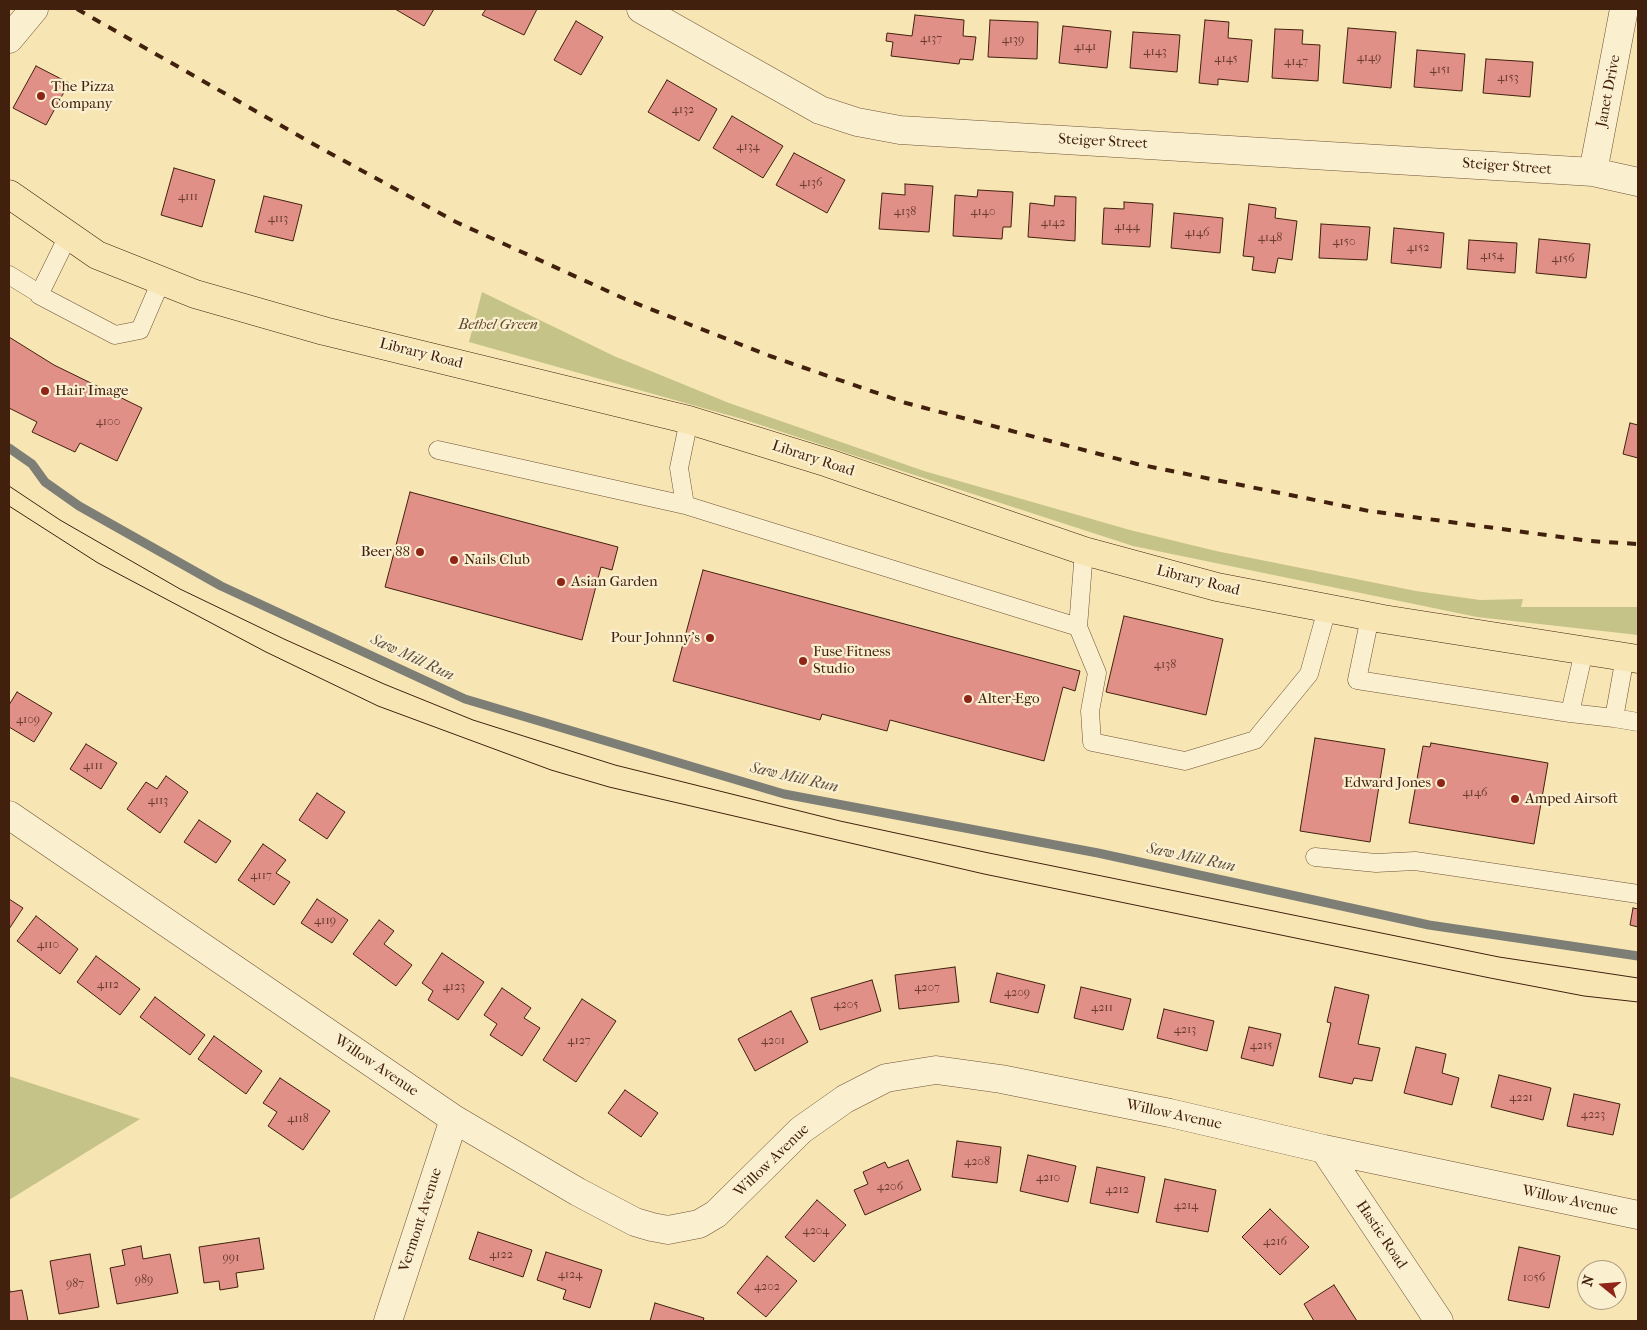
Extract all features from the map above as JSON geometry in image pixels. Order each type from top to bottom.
[{"type":"main road","name":"Library Road","points":[[9,194],[97,255],[195,294],[324,331],[689,420],[828,463],[1084,551],[1217,587],[1370,616],[1631,658]]},
{"type":"street","points":[[9,40],[34,9]]},
{"type":"street","name":"Steiger Street","points":[[641,9],[820,110],[857,122],[892,129],[1593,172],[1638,182]]},
{"type":"street","name":"Janet Drive","points":[[1593,172],[1624,9]]},
{"type":"street","name":"Willow Avenue","points":[[9,815],[454,1118],[578,1192],[634,1222],[668,1230],[699,1224],[716,1214],[801,1130],[845,1098],[886,1078],[936,1070],[1001,1079],[1170,1113],[1324,1149],[1638,1215]]},
{"type":"street","name":"Vermont Avenue","points":[[388,1321],[454,1118]]},
{"type":"street","name":"Hastie Road","points":[[1324,1149],[1439,1321]]},
{"type":"lane","points":[[40,294],[68,236]]},
{"type":"lane","points":[[9,275],[115,335],[140,330],[161,280]]},
{"type":"lane","points":[[685,505],[679,468],[689,420]]},
{"type":"lane","points":[[438,450],[685,505],[1078,627]]},
{"type":"lane","points":[[1084,551],[1078,627],[1097,673],[1090,711],[1092,742],[1185,761],[1256,740],[1309,674],[1327,608]]},
{"type":"lane","points":[[1370,616],[1357,680],[1638,722]]},
{"type":"lane","points":[[1570,713],[1584,650]]},
{"type":"lane","points":[[1614,718],[1631,658]]},
{"type":"lane","points":[[1315,857],[1376,863],[1415,861],[1638,894]]},
{"type":"green space","name":"Bethel Green","points":[[482,292],[614,356],[729,403],[924,471],[1130,530],[1216,551],[1416,591],[1480,600],[1523,599],[1521,607],[1638,607],[1638,635],[1477,617],[1133,546],[742,419],[469,342]]},
{"type":"green space","points":[[9,1076],[140,1119],[9,1200]]},
{"type":"building","points":[[395,9],[434,9],[424,26]]},
{"type":"building","points":[[486,9],[537,9],[524,35],[482,15]]},
{"type":"building","points":[[915,15],[964,20],[963,36],[976,37],[973,60],[960,59],[959,64],[891,56],[893,42],[886,41],[887,33],[912,36]]},
{"type":"building","points":[[990,20],[1038,22],[1037,59],[988,57]]},
{"type":"building","points":[[1205,20],[1229,22],[1228,38],[1252,40],[1248,82],[1218,79],[1218,85],[1199,83]]},
{"type":"building","points":[[576,21],[603,37],[581,75],[554,60]]},
{"type":"building","points":[[1063,26],[1111,31],[1107,68],[1059,63]]},
{"type":"building","points":[[1348,28],[1396,32],[1391,88],[1343,83]]},
{"type":"building","points":[[1275,29],[1303,30],[1302,44],[1320,45],[1318,81],[1272,78]]},
{"type":"building","points":[[1133,32],[1180,35],[1177,72],[1130,68]]},
{"type":"building","points":[[1417,50],[1465,54],[1462,91],[1414,87]]},
{"type":"building","points":[[1486,59],[1533,62],[1530,97],[1483,93]]},
{"type":"building","name":"The Pizza Company","points":[[36,66],[69,83],[46,125],[13,108]]},
{"type":"building","points":[[667,80],[717,109],[699,141],[648,112]]},
{"type":"building","points":[[732,116],[783,146],[763,178],[713,148]]},
{"type":"building","points":[[794,153],[845,180],[827,213],[776,185]]},
{"type":"building","points":[[174,168],[215,180],[202,227],[161,215]]},
{"type":"building","points":[[905,184],[933,186],[929,232],[879,229],[882,193],[905,195]]},
{"type":"building","points":[[978,190],[1013,192],[1011,227],[1003,227],[1002,239],[953,236],[955,195],[977,197]]},
{"type":"building","points":[[264,196],[302,205],[293,241],[255,232]]},
{"type":"building","points":[[1055,196],[1076,197],[1075,241],[1028,237],[1030,203],[1054,206]]},
{"type":"building","points":[[1124,202],[1153,204],[1150,247],[1102,244],[1104,208],[1124,209]]},
{"type":"building","points":[[1249,204],[1276,208],[1275,218],[1297,221],[1292,260],[1278,258],[1275,273],[1252,270],[1254,257],[1243,256]]},
{"type":"building","points":[[1174,213],[1223,218],[1220,253],[1171,248]]},
{"type":"building","points":[[1321,224],[1370,227],[1367,260],[1319,258]]},
{"type":"building","points":[[1394,228],[1444,233],[1441,268],[1391,263]]},
{"type":"building","points":[[1539,239],[1590,244],[1586,278],[1536,273]]},
{"type":"building","points":[[1469,240],[1517,243],[1515,273],[1467,269]]},
{"type":"building","points":[[9,337],[54,365],[142,408],[117,461],[80,443],[75,452],[32,432],[37,422],[9,408]]},
{"type":"building","points":[[1630,423],[1638,425],[1638,458],[1623,454]]},
{"type":"building","points":[[410,492],[618,547],[612,570],[601,567],[582,640],[385,587]]},
{"type":"building","points":[[703,570],[1080,671],[1075,691],[1063,687],[1044,761],[890,720],[887,731],[822,714],[820,720],[673,681]]},
{"type":"building","points":[[1124,616],[1223,639],[1206,715],[1106,692]]},
{"type":"building","points":[[17,692],[52,713],[34,742],[9,727],[9,705]]},
{"type":"building","points":[[1315,738],[1385,749],[1370,842],[1300,831]]},
{"type":"building","points":[[1431,743],[1548,763],[1534,844],[1409,823],[1423,746],[1430,747]]},
{"type":"building","points":[[86,744],[117,763],[101,789],[70,769]]},
{"type":"building","points":[[166,776],[188,792],[160,833],[127,809],[146,782],[157,789]]},
{"type":"building","points":[[317,793],[345,812],[327,839],[299,820]]},
{"type":"building","points":[[199,820],[231,841],[216,863],[184,842]]},
{"type":"building","points":[[263,844],[286,860],[276,873],[290,882],[274,905],[238,880]]},
{"type":"building","points":[[9,899],[23,908],[9,929]]},
{"type":"building","points":[[317,899],[348,920],[332,943],[301,923]]},
{"type":"building","points":[[1633,908],[1638,909],[1638,927],[1630,925]]},
{"type":"building","points":[[36,916],[78,949],[60,974],[17,941]]},
{"type":"building","points":[[379,920],[394,931],[384,944],[412,965],[396,986],[353,954]]},
{"type":"building","points":[[442,953],[484,982],[458,1020],[428,1000],[433,991],[422,983]]},
{"type":"building","points":[[96,956],[140,989],[120,1015],[77,982]]},
{"type":"building","points":[[955,967],[959,1002],[899,1009],[895,975]]},
{"type":"building","points":[[997,973],[1045,985],[1038,1013],[990,1002]]},
{"type":"building","points":[[872,980],[881,1011],[820,1030],[811,998]]},
{"type":"building","points":[[1081,987],[1131,999],[1123,1030],[1074,1018]]},
{"type":"building","points":[[1335,987],[1369,995],[1358,1044],[1380,1048],[1372,1081],[1354,1078],[1352,1084],[1319,1077],[1331,1023],[1327,1022]]},
{"type":"building","points":[[502,988],[531,1008],[524,1018],[540,1028],[522,1056],[490,1035],[497,1024],[484,1015]]},
{"type":"building","points":[[155,997],[205,1035],[190,1055],[140,1017]]},
{"type":"building","points":[[582,999],[616,1021],[576,1082],[543,1060]]},
{"type":"building","points":[[1164,1009],[1214,1021],[1207,1051],[1157,1038]]},
{"type":"building","points":[[791,1011],[808,1042],[755,1071],[738,1039]]},
{"type":"building","points":[[1249,1027],[1281,1034],[1273,1066],[1241,1058]]},
{"type":"building","points":[[214,1036],[262,1071],[246,1094],[198,1059]]},
{"type":"building","points":[[1416,1047],[1446,1054],[1442,1073],[1459,1078],[1452,1105],[1404,1093]]},
{"type":"building","points":[[1499,1075],[1551,1088],[1543,1120],[1491,1107]]},
{"type":"building","points":[[280,1078],[330,1111],[303,1150],[268,1126],[277,1112],[263,1103]]},
{"type":"building","points":[[625,1090],[658,1113],[641,1137],[608,1113]]},
{"type":"building","points":[[1574,1094],[1620,1104],[1613,1135],[1567,1126]]},
{"type":"building","points":[[957,1141],[1001,1147],[997,1183],[952,1177]]},
{"type":"building","points":[[1028,1155],[1076,1166],[1068,1202],[1020,1191]]},
{"type":"building","points":[[908,1160],[921,1190],[865,1215],[854,1190],[868,1184],[863,1172],[885,1162],[888,1168]]},
{"type":"building","points":[[1097,1167],[1145,1177],[1138,1213],[1090,1203]]},
{"type":"building","points":[[1165,1179],[1216,1190],[1208,1232],[1156,1222]]},
{"type":"building","points":[[817,1200],[846,1225],[814,1262],[785,1237]]},
{"type":"building","points":[[1270,1209],[1309,1247],[1280,1275],[1242,1237]]},
{"type":"building","points":[[478,1232],[532,1250],[523,1277],[469,1259]]},
{"type":"building","points":[[259,1238],[264,1269],[236,1273],[238,1287],[220,1290],[219,1281],[204,1283],[199,1247]]},
{"type":"building","points":[[141,1246],[143,1259],[170,1254],[178,1293],[117,1304],[110,1268],[125,1265],[122,1250]]},
{"type":"building","points":[[1519,1247],[1560,1256],[1549,1308],[1508,1300]]},
{"type":"building","points":[[546,1252],[602,1270],[590,1308],[563,1299],[566,1290],[537,1280]]},
{"type":"building","points":[[90,1254],[99,1307],[59,1314],[50,1261]]},
{"type":"building","points":[[767,1256],[797,1281],[766,1317],[737,1293]]},
{"type":"building","points":[[9,1285],[10,1292],[22,1290],[28,1321],[9,1321]]},
{"type":"building","points":[[1334,1285],[1357,1321],[1314,1321],[1304,1304]]},
{"type":"building","points":[[655,1303],[704,1318],[703,1321],[650,1321]]},
{"type":"waterway","name":"Saw Mill Run","points":[[9,448],[32,464],[45,482],[79,506],[221,586],[465,699],[784,794],[1098,853],[1429,925],[1638,956]]},
{"type":"tram line","points":[[9,486],[60,520],[180,589],[284,639],[384,684],[473,720],[615,765],[840,821],[989,853],[1499,957],[1638,978]]},
{"type":"tram line","points":[[9,506],[98,563],[266,652],[378,706],[551,770],[609,787],[984,874],[1490,978],[1584,996],[1638,1002]]},
{"type":"railway","points":[[77,9],[315,145],[456,222],[625,299],[770,356],[906,403],[1137,464],[1369,511],[1590,541],[1638,544]]},
{"type":"place","name":"The Pizza Company","points":[[41,96]]},
{"type":"place","name":"Hair Image","points":[[45,391]]},
{"type":"place","name":"Beer 88","points":[[420,552]]},
{"type":"place","name":"Nails Club","points":[[454,560]]},
{"type":"place","name":"Asian Garden","points":[[561,582]]},
{"type":"place","name":"Pour Johnny's","points":[[710,638]]},
{"type":"place","name":"Fuse Fitness Studio","points":[[803,661]]},
{"type":"place","name":"Alter-Ego","points":[[968,699]]},
{"type":"place","name":"Edward Jones","points":[[1441,783]]},
{"type":"place","name":"Amped Airsoft","points":[[1515,799]]}]
